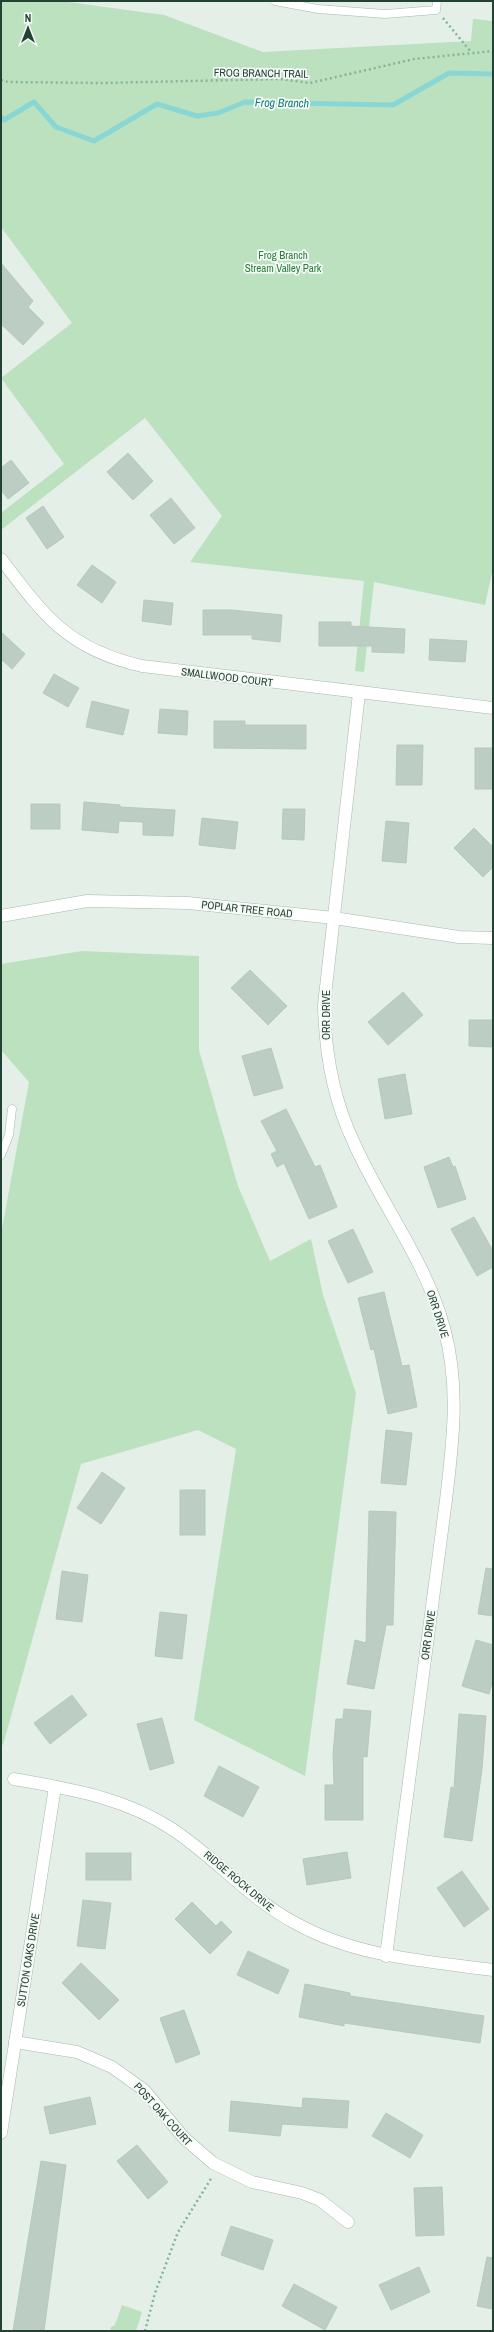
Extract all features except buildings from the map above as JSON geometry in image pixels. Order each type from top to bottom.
[{"type":"street","name":"SMALLWOOD COURT","points":[[1,561],[45,616],[68,635],[104,655],[142,666],[493,708]]},
{"type":"street","name":"ORR DRIVE","points":[[359,693],[324,1005],[327,1053],[333,1084],[354,1144],[423,1272],[436,1304],[450,1354],[455,1403],[454,1434],[446,1500],[386,1956]]},
{"type":"street","name":"POPLAR TREE ROAD","points":[[1,916],[86,901],[188,903],[334,918],[459,936],[493,938]]},
{"type":"street","name":"RIDGE ROCK DRIVE","points":[[14,1779],[98,1796],[149,1815],[171,1828],[204,1852],[236,1882],[275,1912],[321,1936],[356,1949],[386,1956],[493,1970]]},
{"type":"street","name":"SUTTON OAKS DRIVE","points":[[1,2133],[55,1787]]},
{"type":"street","name":"POST OAK COURT","points":[[15,2042],[77,2052],[112,2067],[144,2090],[184,2138],[219,2167],[252,2182],[302,2193],[320,2200],[348,2222]]},
{"type":"lane","points":[[275,1],[318,9],[385,14],[436,10],[437,1]]},
{"type":"lane","points":[[1,1155],[10,1135],[12,1108]]},
{"type":"path","points":[[436,10],[471,52]]},
{"type":"path","name":"FROG BRANCH TRAIL","points":[[1,80],[8,82],[101,83],[280,79],[310,83],[414,59],[471,52],[493,51]]},
{"type":"path","points":[[144,2331],[155,2293],[178,2232],[219,2167]]},
{"type":"green space","name":"Frog Branch Stream Valley Park","points":[[1,1],[61,1],[164,15],[263,52],[471,41],[473,19],[493,21],[493,568],[485,605],[374,582],[364,672],[355,671],[364,581],[190,562],[222,516],[145,418],[1,530],[1,513],[64,464],[1,378],[72,323],[1,227]]},
{"type":"green space","points":[[82,951],[199,956],[199,1050],[238,1186],[270,1261],[311,1239],[323,1295],[356,1393],[305,1776],[194,1720],[236,1449],[198,1430],[81,1464],[3,1745],[1,1744],[1,1234],[29,1082],[1,1050],[1,964]]},
{"type":"green space","points":[[122,2305],[142,2312],[136,2331],[110,2331],[111,2327],[115,2325]]},
{"type":"waterway","name":"Frog Branch","points":[[1,117],[4,120],[34,102],[56,127],[94,141],[157,104],[197,116],[218,113],[245,102],[393,105],[449,73],[493,74]]}]
